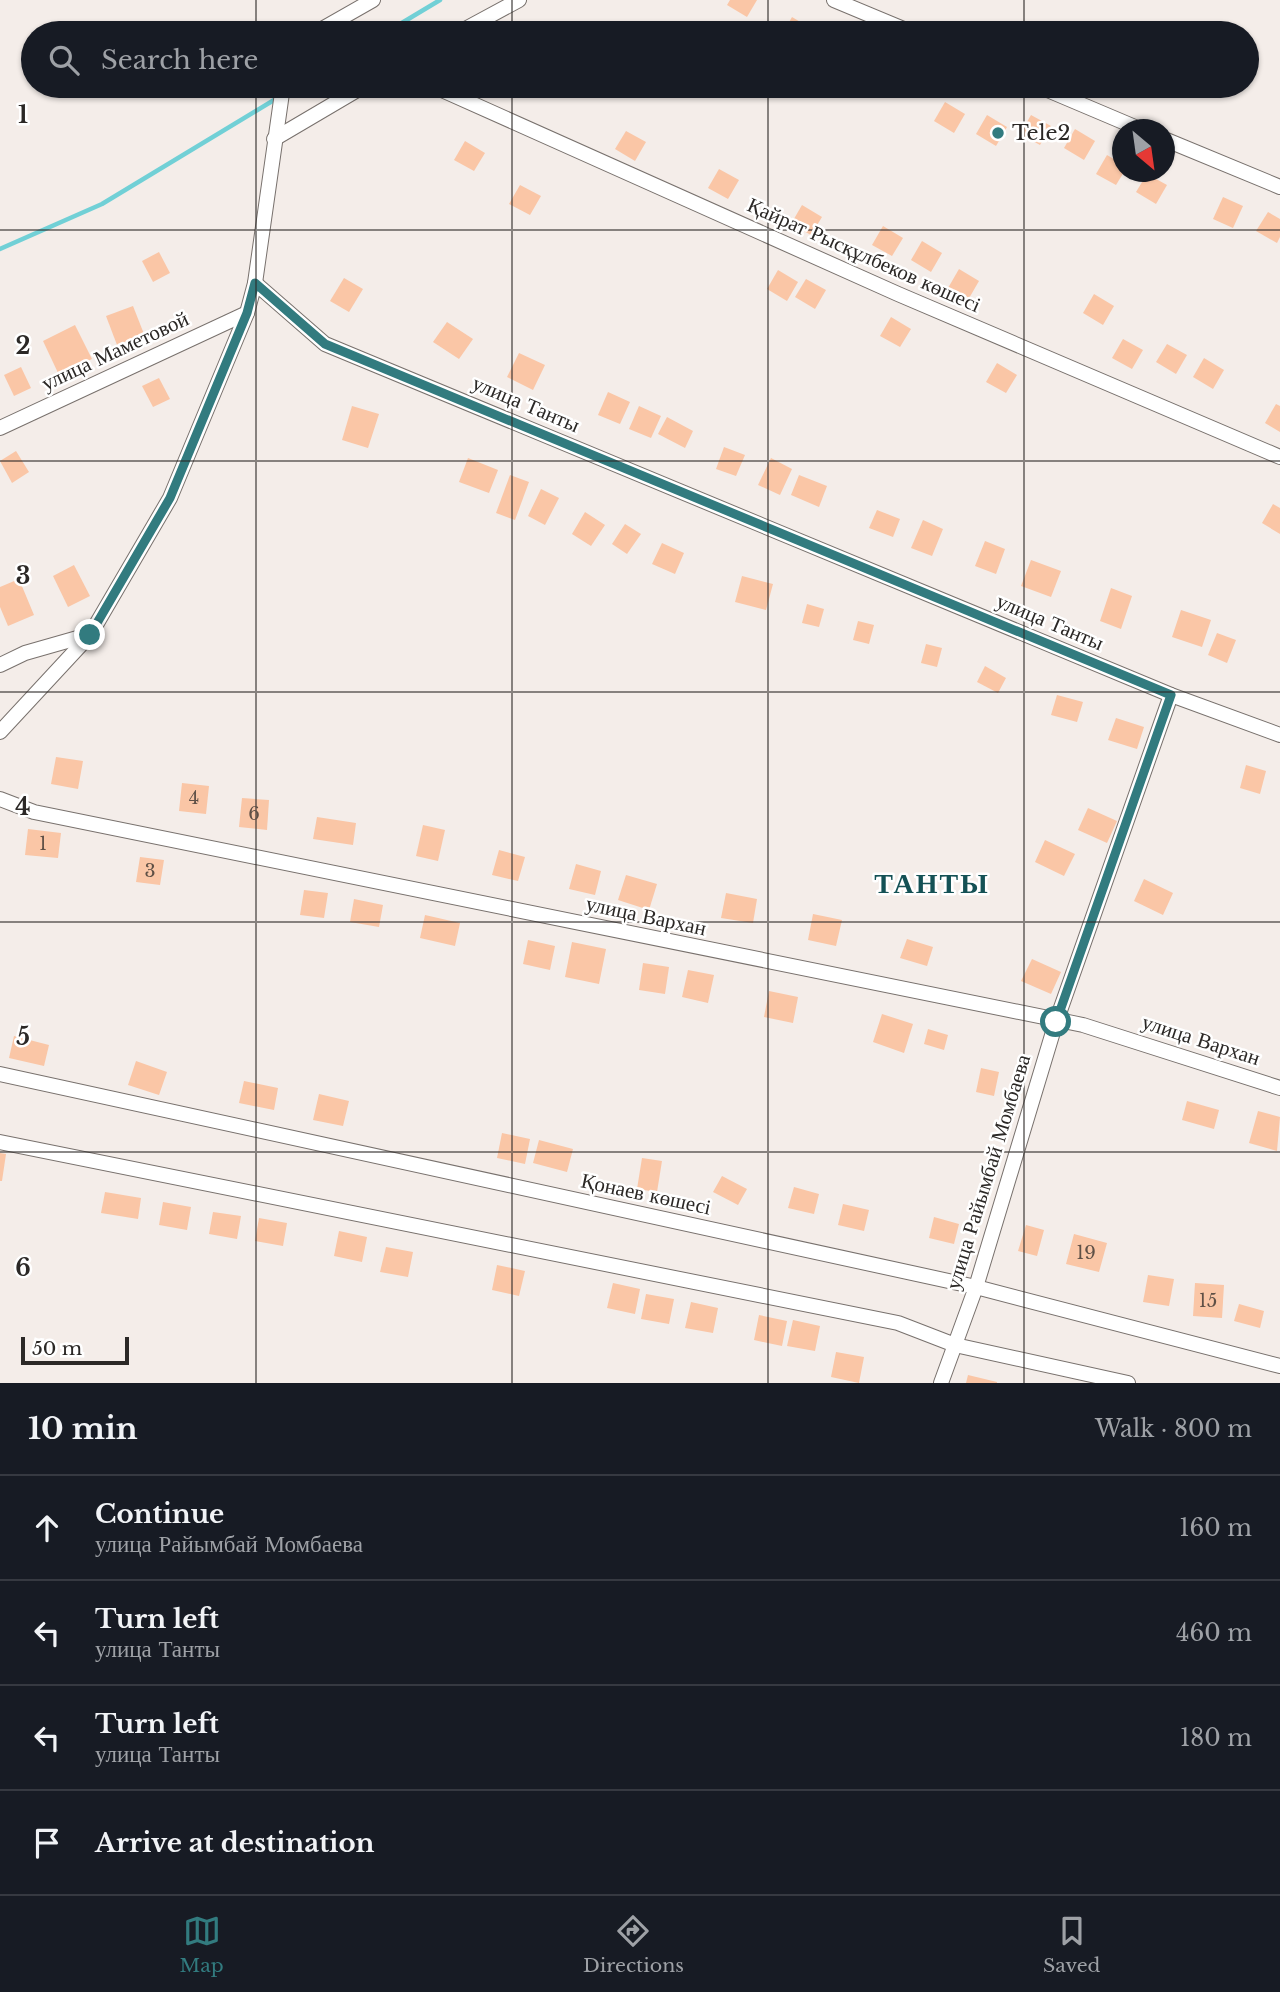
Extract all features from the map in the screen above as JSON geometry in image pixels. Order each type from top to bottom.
[{"type":"street","points":[[336,21],[373,0]]},
{"type":"street","points":[[480,21],[519,0]]},
{"type":"street","points":[[834,0],[884,21]]},
{"type":"street","points":[[0,732],[40,693],[90,635],[170,498],[247,313],[255,283],[281,98]]},
{"type":"street","points":[[274,139],[344,98]]},
{"type":"street","name":"Қайрат Рысқұлбеков көшесі","points":[[460,98],[898,294],[1280,457]]},
{"type":"street","points":[[1066,98],[1116,119]]},
{"type":"street","points":[[1175,144],[1280,187]]},
{"type":"street","name":"улица Танты","points":[[255,283],[325,344],[1171,695],[1280,735]]},
{"type":"street","name":"улица Маметовой","points":[[0,428],[247,313]]},
{"type":"street","points":[[0,665],[25,653],[90,635]]},
{"type":"street","name":"улица Райымбай Момбаева","points":[[941,1383],[976,1287],[1056,1022],[1171,695]]},
{"type":"street","name":"улица Вархан","points":[[0,799],[34,812],[1056,1022],[1083,1025],[1280,1088]]},
{"type":"street","name":"Қонаев көшесі","points":[[0,1074],[976,1287],[1280,1366]]},
{"type":"street","points":[[0,1142],[898,1323],[955,1345],[1128,1383]]},
{"type":"building","points":[[730,0],[757,0],[747,17],[727,5]]},
{"type":"building","points":[[945,102],[965,114],[954,133],[934,121]]},
{"type":"building","points":[[987,115],[1007,127],[996,146],[976,134]]},
{"type":"building","points":[[1031,115],[1051,126],[1040,145],[1020,134]]},
{"type":"building","points":[[1075,129],[1095,141],[1084,160],[1064,148]]},
{"type":"building","points":[[626,131],[646,142],[635,161],[615,149]]},
{"type":"building","points":[[465,141],[485,153],[474,171],[454,160]]},
{"type":"building","points":[[1107,155],[1112,158],[1112,182],[1118,182],[1116,185],[1096,174]]},
{"type":"building","points":[[719,169],[739,180],[728,199],[708,188]]},
{"type":"building","points":[[1142,182],[1162,182],[1167,185],[1156,204],[1136,192]]},
{"type":"building","points":[[520,185],[541,196],[530,215],[509,204]]},
{"type":"building","points":[[1223,197],[1243,206],[1233,228],[1213,219]]},
{"type":"building","points":[[802,205],[822,217],[811,235],[791,224]]},
{"type":"building","points":[[1268,212],[1280,219],[1280,237],[1277,243],[1256,231]]},
{"type":"building","points":[[883,226],[903,238],[892,256],[872,245]]},
{"type":"building","points":[[922,241],[942,253],[931,272],[911,260]]},
{"type":"building","points":[[159,252],[170,273],[153,282],[142,261]]},
{"type":"building","points":[[959,269],[979,281],[968,300],[948,288]]},
{"type":"building","points":[[778,270],[798,282],[787,301],[767,289]]},
{"type":"building","points":[[344,278],[363,289],[349,312],[330,301]]},
{"type":"building","points":[[806,279],[826,290],[815,309],[795,297]]},
{"type":"building","points":[[1094,294],[1114,306],[1103,325],[1083,313]]},
{"type":"building","points":[[133,306],[144,334],[117,345],[106,316]]},
{"type":"building","points":[[891,317],[911,329],[900,347],[880,336]]},
{"type":"building","points":[[447,322],[473,339],[459,359],[433,342]]},
{"type":"building","points":[[75,325],[92,359],[59,375],[43,341]]},
{"type":"building","points":[[1123,339],[1143,350],[1132,369],[1112,358]]},
{"type":"building","points":[[1167,344],[1187,355],[1176,374],[1156,362]]},
{"type":"building","points":[[519,353],[545,365],[533,390],[507,377]]},
{"type":"building","points":[[1204,358],[1224,370],[1213,389],[1193,377]]},
{"type":"building","points":[[997,363],[1017,375],[1006,393],[986,382]]},
{"type":"building","points":[[21,367],[31,388],[14,396],[4,375]]},
{"type":"building","points":[[159,378],[170,399],[153,407],[142,386]]},
{"type":"building","points":[[608,392],[630,402],[620,424],[598,415]]},
{"type":"building","points":[[1276,404],[1280,406],[1280,432],[1265,423]]},
{"type":"building","points":[[352,406],[379,414],[368,448],[342,440]]},
{"type":"building","points":[[639,406],[661,416],[651,438],[629,429]]},
{"type":"building","points":[[667,417],[693,431],[685,448],[658,434]]},
{"type":"building","points":[[724,447],[745,455],[736,476],[716,469]]},
{"type":"building","points":[[16,451],[29,472],[12,483],[0,461]]},
{"type":"building","points":[[468,458],[498,470],[489,493],[459,482]]},
{"type":"building","points":[[771,458],[792,469],[780,495],[758,485]]},
{"type":"building","points":[[510,475],[529,482],[515,520],[496,513]]},
{"type":"building","points":[[799,475],[827,486],[819,507],[791,495]]},
{"type":"building","points":[[541,489],[559,498],[545,525],[528,516]]},
{"type":"building","points":[[1273,504],[1280,508],[1280,534],[1262,523]]},
{"type":"building","points":[[877,510],[900,519],[893,537],[869,528]]},
{"type":"building","points":[[585,512],[605,525],[591,546],[572,534]]},
{"type":"building","points":[[923,520],[943,529],[932,556],[911,548]]},
{"type":"building","points":[[625,524],[641,534],[627,554],[612,544]]},
{"type":"building","points":[[985,541],[1005,549],[996,574],[975,566]]},
{"type":"building","points":[[662,543],[684,553],[675,574],[652,564]]},
{"type":"building","points":[[1031,560],[1061,571],[1051,597],[1021,586]]},
{"type":"building","points":[[74,565],[90,596],[68,607],[53,576]]},
{"type":"building","points":[[742,576],[773,584],[766,610],[735,602]]},
{"type":"building","points":[[19,579],[34,615],[8,626],[0,607],[0,587]]},
{"type":"building","points":[[1111,588],[1132,596],[1121,629],[1100,621]]},
{"type":"building","points":[[807,604],[824,609],[819,627],[802,623]]},
{"type":"building","points":[[1181,610],[1211,620],[1202,647],[1172,637]]},
{"type":"building","points":[[858,621],[874,625],[869,644],[853,640]]},
{"type":"building","points":[[1217,633],[1236,640],[1227,663],[1208,655]]},
{"type":"building","points":[[926,644],[942,648],[937,667],[921,663]]},
{"type":"building","points":[[985,666],[1006,678],[998,693],[977,682]]},
{"type":"building","points":[[1057,695],[1083,702],[1077,722],[1051,715]]},
{"type":"building","points":[[1116,718],[1144,727],[1137,749],[1108,740]]},
{"type":"building","points":[[56,757],[83,761],[78,789],[51,784]]},
{"type":"building","points":[[1246,765],[1266,771],[1260,794],[1240,788]]},
{"type":"building","points":[[182,783],[209,786],[206,814],[179,811]]},
{"type":"building","points":[[242,798],[269,800],[267,830],[239,827]]},
{"type":"building","points":[[1088,808],[1117,821],[1107,843],[1078,830]]},
{"type":"building","points":[[317,817],[356,823],[353,845],[313,839]]},
{"type":"building","points":[[423,825],[445,830],[438,861],[416,856]]},
{"type":"building","points":[[28,829],[61,833],[58,858],[25,855]]},
{"type":"building","points":[[1045,840],[1075,854],[1064,876],[1035,862]]},
{"type":"building","points":[[499,850],[525,857],[518,881],[492,875]]},
{"type":"building","points":[[140,857],[164,860],[160,885],[136,882]]},
{"type":"building","points":[[576,864],[601,871],[595,895],[569,889]]},
{"type":"building","points":[[626,875],[657,884],[649,910],[618,900]]},
{"type":"building","points":[[1144,879],[1173,893],[1163,915],[1134,901]]},
{"type":"building","points":[[304,890],[328,893],[324,918],[300,915]]},
{"type":"building","points":[[726,893],[757,899],[753,923],[721,918]]},
{"type":"building","points":[[354,899],[383,905],[379,927],[350,922]]},
{"type":"building","points":[[813,914],[842,920],[836,946],[808,940]]},
{"type":"building","points":[[425,915],[460,923],[455,946],[420,938]]},
{"type":"building","points":[[907,939],[933,947],[927,966],[900,958]]},
{"type":"building","points":[[528,940],[555,946],[550,970],[523,964]]},
{"type":"building","points":[[572,942],[606,949],[599,984],[565,977]]},
{"type":"building","points":[[1032,959],[1061,972],[1051,994],[1021,981]]},
{"type":"building","points":[[643,963],[669,967],[665,994],[639,990]]},
{"type":"building","points":[[688,970],[714,975],[708,1003],[682,997]]},
{"type":"building","points":[[769,991],[798,997],[793,1023],[764,1017]]},
{"type":"building","points":[[882,1014],[913,1024],[904,1053],[873,1042]]},
{"type":"building","points":[[928,1029],[948,1035],[944,1050],[924,1044]]},
{"type":"building","points":[[14,1036],[49,1045],[44,1066],[9,1058]]},
{"type":"building","points":[[136,1061],[167,1072],[159,1095],[128,1085]]},
{"type":"building","points":[[981,1068],[999,1072],[994,1096],[976,1092]]},
{"type":"building","points":[[244,1081],[278,1088],[274,1110],[239,1103]]},
{"type":"building","points":[[319,1094],[349,1101],[343,1126],[313,1120]]},
{"type":"building","points":[[1187,1101],[1219,1110],[1214,1129],[1182,1120]]},
{"type":"building","points":[[1258,1111],[1280,1117],[1277,1151],[1249,1143]]},
{"type":"building","points":[[502,1133],[530,1139],[525,1164],[497,1158]]},
{"type":"building","points":[[539,1140],[573,1149],[567,1172],[533,1163]]},
{"type":"building","points":[[0,1153],[6,1154],[2,1181],[0,1181]]},
{"type":"building","points":[[642,1158],[662,1161],[657,1192],[637,1189]]},
{"type":"building","points":[[722,1176],[747,1189],[738,1205],[713,1192]]},
{"type":"building","points":[[794,1187],[819,1194],[814,1214],[788,1208]]},
{"type":"building","points":[[105,1192],[141,1198],[138,1219],[101,1213]]},
{"type":"building","points":[[163,1202],[191,1207],[187,1230],[159,1225]]},
{"type":"building","points":[[843,1204],[869,1210],[864,1231],[838,1225]]},
{"type":"building","points":[[213,1212],[241,1216],[237,1239],[209,1234]]},
{"type":"building","points":[[934,1217],[959,1224],[954,1244],[929,1238]]},
{"type":"building","points":[[259,1218],[287,1223],[283,1246],[255,1241]]},
{"type":"building","points":[[1026,1225],[1044,1230],[1037,1256],[1018,1251]]},
{"type":"building","points":[[339,1231],[367,1237],[362,1262],[334,1256]]},
{"type":"building","points":[[1074,1234],[1107,1243],[1099,1272],[1066,1264]]},
{"type":"building","points":[[386,1247],[413,1252],[408,1277],[380,1272]]},
{"type":"building","points":[[497,1265],[525,1271],[519,1296],[492,1290]]},
{"type":"building","points":[[1148,1275],[1174,1279],[1169,1306],[1143,1302]]},
{"type":"building","points":[[613,1283],[640,1289],[635,1314],[607,1308]]},
{"type":"building","points":[[1195,1283],[1224,1285],[1222,1318],[1193,1316]]},
{"type":"building","points":[[646,1294],[674,1299],[669,1324],[641,1319]]},
{"type":"building","points":[[691,1302],[718,1308],[713,1333],[685,1328]]},
{"type":"building","points":[[1239,1304],[1264,1311],[1260,1328],[1234,1321]]},
{"type":"building","points":[[759,1315],[787,1321],[782,1346],[754,1340]]},
{"type":"building","points":[[793,1320],[820,1326],[815,1351],[787,1346]]},
{"type":"building","points":[[836,1352],[864,1357],[859,1383],[831,1377]]},
{"type":"building","points":[[968,1375],[997,1382],[997,1383],[966,1383]]},
{"type":"waterway","points":[[405,21],[440,0]]},
{"type":"waterway","points":[[0,249],[102,204],[277,98]]},
{"type":"place","name":"Tele2","points":[[998,133]]},
{"type":"district","name":"ТАНТЫ","points":[[932,883]]},
{"type":"route","points":[[90,635],[170,498],[247,313],[255,283],[325,344],[1171,695],[1056,1022]]}]
